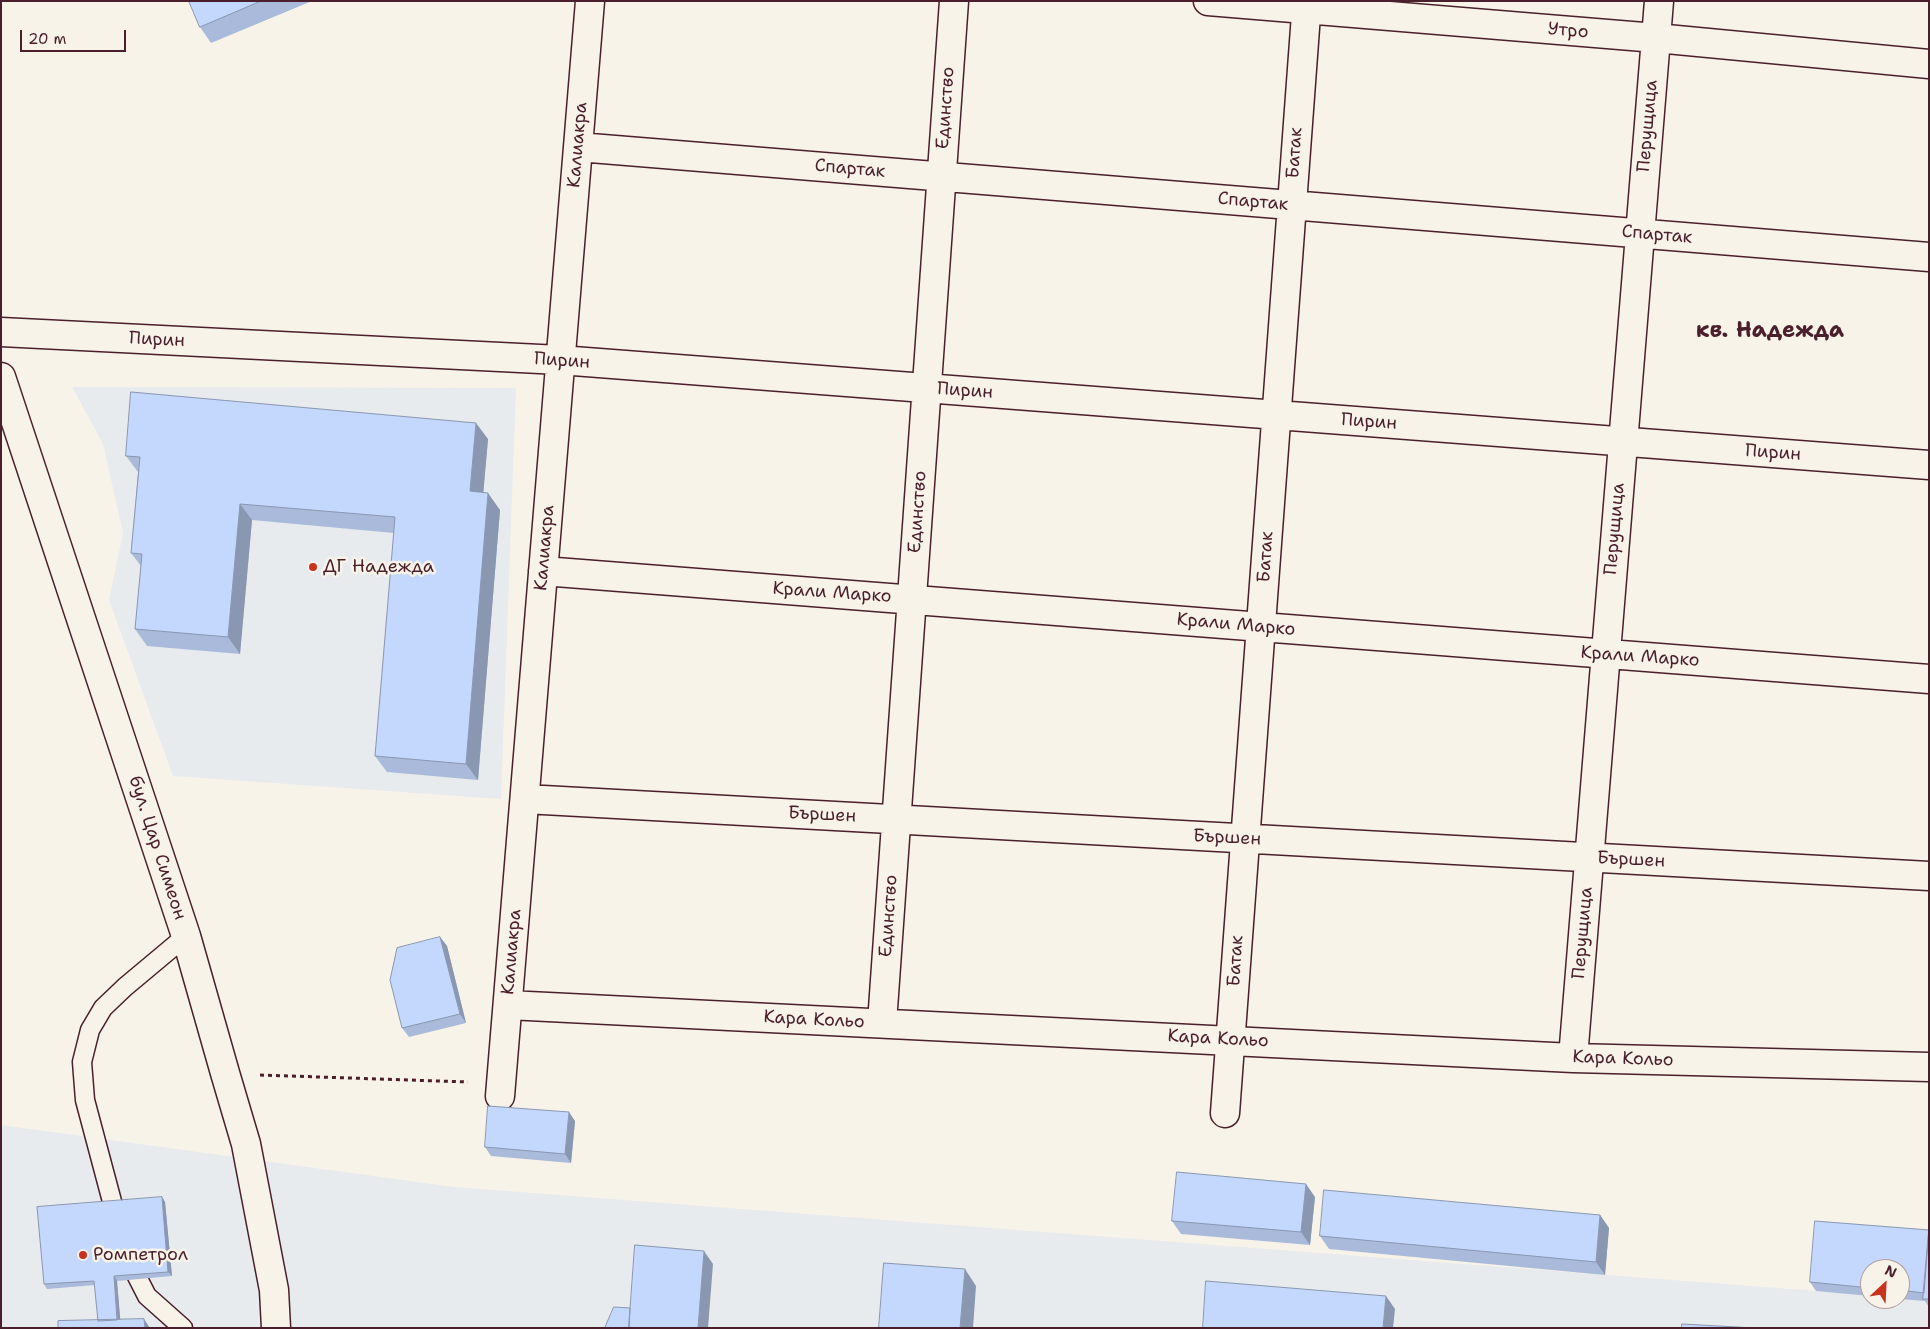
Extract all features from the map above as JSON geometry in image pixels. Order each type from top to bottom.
[{"type":"street","name":"Калиакра","points":[[501,1089],[590,1]]},
{"type":"street","name":"Единство","points":[[882,1023],[954,1]]},
{"type":"street","name":"Утро","points":[[1208,1],[1306,5],[1929,64]]},
{"type":"street","name":"Перущица","points":[[1573,1058],[1659,1]]},
{"type":"street","name":"Батак","points":[[1225,1113],[1306,5]]},
{"type":"street","name":"Спартак","points":[[578,147],[1929,257]]},
{"type":"street","name":"Пирин","points":[[1,332],[560,360],[1929,465]]},
{"type":"street","name":"бул. Цар Симеон","points":[[1,377],[186,936],[246,1144],[274,1290],[276,1328]]},
{"type":"street","name":"Крали Марко","points":[[543,570],[1929,679]]},
{"type":"street","name":"Бършен","points":[[525,799],[1929,876]]},
{"type":"street","name":"Кара Кольо","points":[[508,1005],[1573,1058],[1929,1066]]},
{"type":"lane","points":[[182,1328],[147,1296],[128,1259],[85,1100],[82,1062],[90,1030],[103,1008],[186,936]]},
{"type":"path","points":[[225,1073],[501,1089]]},
{"type":"shaded area","name":"ДГ Надежда","points":[[72,387],[516,388],[501,799],[173,776],[109,600],[123,533],[103,444]]},
{"type":"shaded area","points":[[1,1125],[454,1187],[1860,1294],[1860,1309],[1910,1309],[1910,1298],[1929,1299],[1929,1328],[1,1328]]},
{"type":"building","points":[[189,1],[261,1],[200,27]]},
{"type":"building","points":[[131,392],[476,423],[470,491],[488,493],[466,764],[375,756],[395,517],[240,504],[228,637],[135,629],[142,554],[131,553],[140,457],[126,456]]},
{"type":"building","points":[[440,937],[460,1014],[402,1028],[390,980],[397,948]]},
{"type":"building","points":[[488,1106],[569,1112],[565,1154],[485,1147]]},
{"type":"building","points":[[1177,1172],[1306,1184],[1301,1232],[1172,1221]]},
{"type":"building","points":[[1324,1190],[1600,1215],[1596,1262],[1320,1236]]},
{"type":"building","points":[[162,1197],[168,1272],[114,1276],[117,1320],[98,1321],[94,1281],[44,1284],[37,1207]]},
{"type":"building","points":[[1815,1221],[1929,1230],[1924,1293],[1910,1291],[1910,1259],[1860,1259],[1860,1287],[1810,1282]]},
{"type":"building","points":[[1929,1227],[1929,1299],[1923,1299]]},
{"type":"building","points":[[635,1245],[704,1251],[698,1328],[629,1328]]},
{"type":"building","points":[[884,1263],[965,1269],[960,1328],[879,1328]]},
{"type":"building","points":[[1206,1281],[1386,1296],[1383,1328],[1203,1328]]},
{"type":"building","points":[[614,1307],[630,1308],[629,1328],[605,1328]]},
{"type":"building","points":[[144,1319],[145,1328],[58,1328],[58,1321]]},
{"type":"building","points":[[1682,1324],[1755,1328],[1682,1328]]},
{"type":"place","name":"ДГ Надежда","points":[[313,567]]},
{"type":"place","name":"Ромпетрол","points":[[83,1255]]},
{"type":"district","name":"кв. Надежда","points":[[1770,331]]}]
